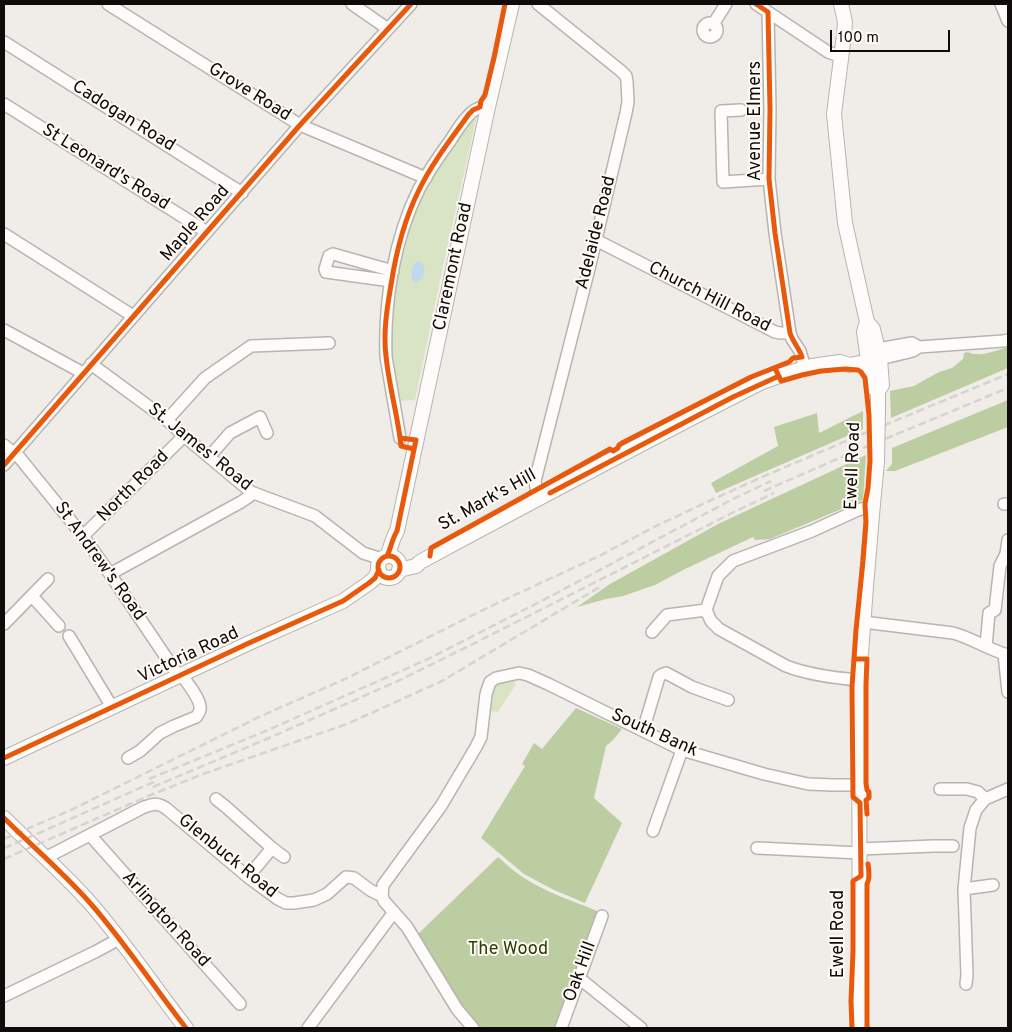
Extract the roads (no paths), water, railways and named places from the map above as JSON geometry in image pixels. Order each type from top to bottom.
[{"type":"main road","name":"Claremont Road","points":[[389,565],[391,547],[397,531],[512,4]]},
{"type":"main road","name":"Ewell Road","points":[[841,4],[845,22],[834,114],[845,223],[866,322],[864,332],[882,385],[878,391],[878,461],[872,508],[860,680],[860,1028]]},
{"type":"main road","name":"St. Mark's Hill","points":[[389,565],[416,566],[420,562],[627,451],[760,383],[805,368],[840,362],[848,356],[873,355]]},
{"type":"main road","name":"Victoria Road","points":[[4,758],[343,601],[356,593],[381,584],[389,565]]},
{"type":"main road","points":[[4,818],[92,904],[186,1028]]},
{"type":"street","name":"Grove Road","points":[[108,4],[300,125],[426,178]]},
{"type":"street","points":[[352,4],[388,29]]},
{"type":"street","name":"Maple Road","points":[[4,465],[300,125],[411,4]]},
{"type":"street","name":"Adelaide Road","points":[[538,4],[626,76],[628,102],[596,240],[535,481],[536,488],[542,497]]},
{"type":"street","points":[[714,23],[726,4]]},
{"type":"street","points":[[756,4],[828,52],[842,57]]},
{"type":"street","points":[[1001,4],[1008,21]]},
{"type":"street","name":"Avenue Elmers","points":[[768,12],[770,109],[768,179],[790,333]]},
{"type":"street","name":"Cadogan Road","points":[[4,42],[242,193]]},
{"type":"street","name":"St Leonard's Road","points":[[4,106],[207,232]]},
{"type":"street","points":[[400,438],[385,344],[392,276],[399,241],[418,190],[437,160],[469,114],[477,108],[488,107]]},
{"type":"street","points":[[741,110],[721,110],[723,182],[768,179]]},
{"type":"street","points":[[4,234],[133,316]]},
{"type":"street","name":"Church Hill Road","points":[[596,240],[775,332],[780,334],[790,333],[800,351],[805,368]]},
{"type":"street","points":[[333,254],[392,276],[326,272],[325,268],[329,256],[333,254]]},
{"type":"street","name":"St. James' Road","points":[[4,330],[87,368],[167,420],[251,492],[314,516],[363,553],[368,561],[389,565]]},
{"type":"street","points":[[873,355],[913,351],[919,347],[1004,342],[1008,340]]},
{"type":"street","points":[[167,420],[205,378],[251,346],[329,344]]},
{"type":"street","points":[[209,457],[230,433],[260,417],[267,433]]},
{"type":"street","name":"North Road","points":[[83,536],[184,436]]},
{"type":"street","name":"St Andrew's Road","points":[[4,445],[10,451],[15,452],[83,536],[200,704],[200,710],[196,718],[160,733],[140,751],[128,758]]},
{"type":"street","points":[[110,574],[241,502],[250,496],[251,492]]},
{"type":"street","points":[[860,680],[825,676],[786,666],[719,629],[711,621],[706,610],[718,576],[732,561],[812,531],[858,510],[872,508]]},
{"type":"street","points":[[986,646],[989,613],[995,610],[1000,566],[1006,554],[1008,540]]},
{"type":"street","points":[[4,624],[48,579]]},
{"type":"street","points":[[32,596],[59,626]]},
{"type":"street","points":[[652,632],[667,615],[706,610]]},
{"type":"street","points":[[863,622],[953,633],[1006,654],[1008,692]]},
{"type":"street","points":[[69,636],[112,707]]},
{"type":"street","name":"South Bank","points":[[382,896],[383,885],[441,806],[476,747],[481,737],[487,687],[496,678],[519,673],[528,675],[682,750],[764,774],[808,784],[860,785]]},
{"type":"street","points":[[643,731],[661,675],[666,674],[678,680],[702,684],[728,700]]},
{"type":"street","points":[[653,831],[682,750]]},
{"type":"street","points":[[940,789],[967,789],[978,792],[985,799]]},
{"type":"street","points":[[971,977],[964,889],[970,828],[976,810],[985,799],[1008,789]]},
{"type":"street","points":[[216,800],[228,805],[272,848],[284,857]]},
{"type":"street","name":"Glenbuck Road","points":[[45,858],[142,808],[156,804],[162,805],[248,877],[286,903],[314,900],[327,894],[346,877],[354,878],[382,896]]},
{"type":"street","name":"Arlington Road","points":[[90,836],[240,1004]]},
{"type":"street","points":[[757,848],[860,851],[953,846]]},
{"type":"street","points":[[248,877],[272,848]]},
{"type":"street","points":[[964,889],[993,885]]},
{"type":"street","points":[[382,896],[384,901],[407,927],[457,1009],[473,1028]]},
{"type":"street","points":[[308,1028],[394,912]]},
{"type":"street","name":"Oak Hill","points":[[561,1028],[602,916]]},
{"type":"street","points":[[4,996],[119,939]]},
{"type":"street","points":[[579,978],[640,1028]]},
{"type":"water","points":[[418,261],[423,266],[424,272],[416,283],[412,280],[412,272],[414,265]]},
{"type":"railway","points":[[4,839],[73,809],[261,716],[345,679],[705,503],[858,436],[1008,374]]},
{"type":"railway","points":[[764,491],[1008,388]]},
{"type":"railway","points":[[149,779],[268,730],[428,659],[731,500],[771,481]]},
{"type":"railway","points":[[153,787],[400,680],[774,493]]},
{"type":"railway","points":[[4,859],[153,794],[203,774],[347,724],[442,681],[603,585]]},
{"type":"railway","points":[[4,848],[158,780]]},
{"type":"park label","name":"The Wood","points":[[508,950]]}]
